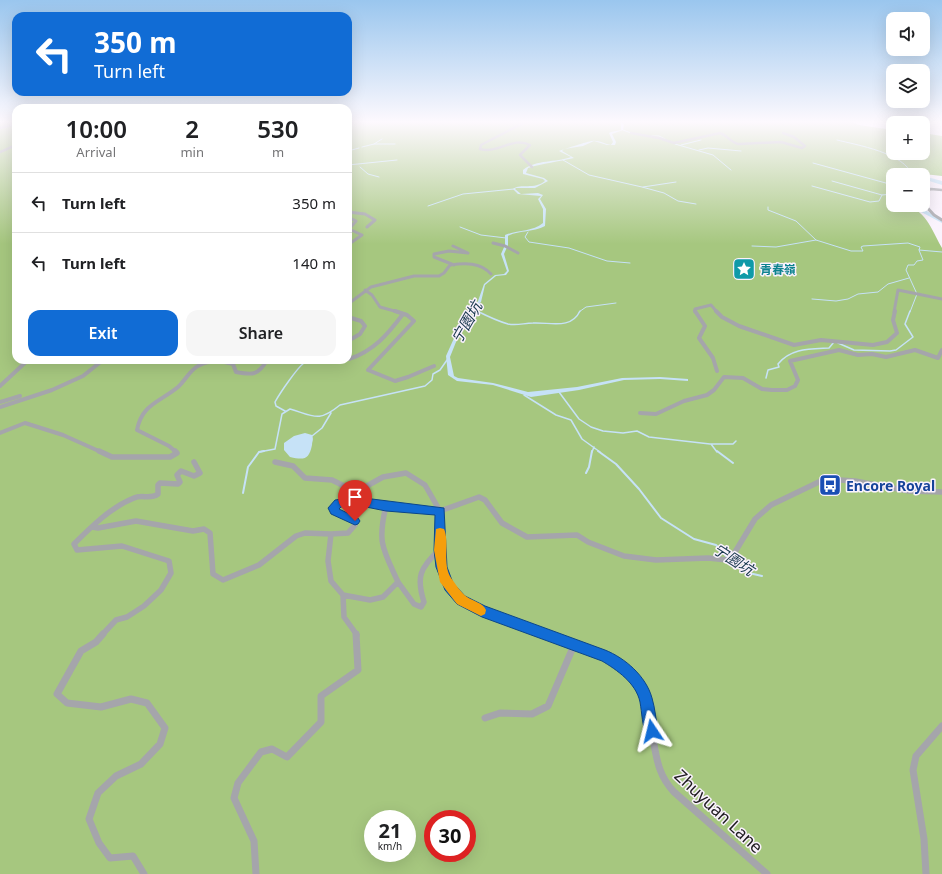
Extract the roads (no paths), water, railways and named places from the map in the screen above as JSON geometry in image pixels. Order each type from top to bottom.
[{"type":"street","points":[[527,162],[532,167]]},
{"type":"street","points":[[930,188],[942,190]]},
{"type":"street","points":[[930,210],[942,220]]},
{"type":"street","points":[[352,212],[365,214],[375,220],[367,227]]},
{"type":"street","points":[[352,219],[356,221],[352,226]]},
{"type":"street","points":[[352,230],[362,235],[352,242]]},
{"type":"street","points":[[492,243],[505,246],[518,253]]},
{"type":"street","points":[[454,246],[468,253],[440,252],[434,254],[434,257],[437,260],[450,261],[454,265]]},
{"type":"street","points":[[352,301],[365,290],[377,285],[391,283],[414,276],[438,276],[444,273],[450,265],[463,264],[482,267],[492,274]]},
{"type":"street","points":[[365,290],[372,295],[380,308],[411,317],[414,320],[368,370],[396,381],[406,380],[411,375],[434,366]]},
{"type":"street","points":[[718,371],[713,358],[703,346],[699,338],[705,326],[695,312],[695,308],[711,305],[722,317],[739,326],[794,345],[821,340],[873,345],[888,342],[897,333],[893,320],[898,290],[941,300]]},
{"type":"street","points":[[352,358],[360,355],[385,338],[402,314]]},
{"type":"street","points":[[352,318],[361,321],[365,326],[360,334],[352,339]]},
{"type":"street","points":[[640,412],[656,414],[684,401],[707,395],[714,390],[724,377],[743,378],[762,389],[787,390],[795,386],[798,380],[790,361],[808,356],[839,350],[858,355],[872,354],[886,356],[915,350],[938,358],[940,357],[942,350]]},
{"type":"street","points":[[0,386],[24,364]]},
{"type":"street","points":[[0,402],[60,385],[83,376],[98,364]]},
{"type":"street","points":[[0,434],[25,423],[63,435],[112,457],[170,457],[176,453],[172,447],[144,436],[137,430],[138,422],[150,404],[180,386],[194,368],[206,364]]},
{"type":"street","points":[[233,364],[236,372],[251,375],[262,370],[265,364]]},
{"type":"street","points":[[0,380],[7,379]]},
{"type":"street","points":[[0,407],[52,390],[60,385]]},
{"type":"street","points":[[144,874],[133,856],[110,858],[99,843],[89,819],[98,793],[116,776],[141,764],[160,744],[165,728],[147,703],[131,699],[101,707],[67,703],[57,694],[81,651],[96,642],[116,620],[127,617],[144,606],[161,590],[171,573],[169,561],[122,546],[76,550],[74,544],[107,514],[137,496],[151,498],[155,497],[158,494],[158,485],[160,483],[177,485],[180,482],[177,475],[181,471],[194,476],[198,475],[200,473],[194,462]]},
{"type":"street","points":[[275,462],[293,466],[305,478],[332,480],[347,489],[356,492],[383,477],[406,473],[425,485],[440,511]]},
{"type":"street","points":[[92,527],[98,528],[136,521],[193,531],[204,529],[210,533],[213,574],[223,580],[259,565],[296,536],[305,533],[348,533],[355,525],[355,521],[335,511],[333,508],[338,503],[356,501],[386,506],[440,511],[479,497],[485,500],[502,523],[527,537],[577,535],[588,542],[624,556],[637,558],[656,560],[708,558],[729,559],[755,519],[771,505],[825,479],[855,481],[909,491],[942,492]]},
{"type":"street","points":[[386,506],[381,527],[382,547],[398,582],[414,604],[421,607],[424,602],[419,582],[419,574],[425,564],[440,550]]},
{"type":"street","name":"Zhuyuan Lane","points":[[440,511],[440,550],[444,578],[461,600],[482,611],[605,656],[632,675],[646,698],[656,757],[664,781],[674,792],[767,874]]},
{"type":"street","points":[[256,874],[254,841],[234,798],[238,783],[261,752],[272,748],[287,757],[320,722],[322,696],[329,688],[353,675],[358,670],[357,636],[344,617],[343,596],[331,580],[328,561],[331,534]]},
{"type":"street","points":[[343,596],[370,600],[383,597],[398,582]]},
{"type":"street","points":[[485,718],[500,713],[532,714],[548,706],[574,645]]},
{"type":"street","points":[[926,874],[924,839],[913,770],[916,756],[942,726]]},
{"type":"water","points":[[555,162],[528,168],[526,173],[544,178],[548,181],[535,188],[515,189],[521,194],[538,193],[543,195],[540,199],[546,209],[545,226],[508,236],[508,245],[504,254],[509,271],[506,275],[496,276],[485,285],[481,302],[472,311],[462,327],[450,357],[454,376],[458,378],[493,383],[528,392],[577,387],[622,378],[660,377],[688,379],[688,381],[660,379],[624,380],[579,390],[531,397],[493,385],[457,381],[448,375],[446,356],[459,327],[478,301],[484,284],[495,275],[504,274],[507,271],[501,254],[505,245],[505,235],[534,228],[543,223],[543,209],[538,199],[541,196],[518,194],[513,189],[520,186],[541,184],[545,181],[543,179],[523,174],[523,170],[534,164]]},
{"type":"water","points":[[305,433],[312,435],[313,437],[309,454],[305,458],[290,457],[284,450],[284,443],[294,436]]},
{"type":"waterway","points":[[352,165],[379,162]]},
{"type":"waterway","points":[[566,162],[589,175],[642,187],[664,193],[678,201],[696,204]]},
{"type":"waterway","points":[[721,162],[731,170]]},
{"type":"waterway","points":[[901,162],[908,168]]},
{"type":"waterway","points":[[813,163],[886,183]]},
{"type":"waterway","points":[[360,167],[368,174],[379,177]]},
{"type":"waterway","points":[[930,179],[942,183]]},
{"type":"waterway","points":[[832,181],[882,195]]},
{"type":"waterway","points":[[643,187],[676,182]]},
{"type":"waterway","points":[[812,186],[870,202],[879,201],[882,195]]},
{"type":"waterway","points":[[428,206],[463,194],[514,189]]},
{"type":"waterway","points":[[882,195],[886,195]]},
{"type":"waterway","points":[[768,207],[768,210],[796,221],[816,240]]},
{"type":"waterway","points":[[925,212],[942,221]]},
{"type":"waterway","points":[[460,227],[481,235],[506,238]]},
{"type":"waterway","points":[[528,232],[525,237],[529,242],[569,248],[607,261],[630,263]]},
{"type":"waterway","points":[[752,246],[776,247],[816,240]]},
{"type":"waterway","points":[[816,240],[851,251],[863,251],[861,247],[863,246],[908,243],[920,247],[919,250]]},
{"type":"waterway","points":[[910,312],[917,294],[906,270],[908,265],[914,265],[917,261],[923,260],[919,250]]},
{"type":"waterway","points":[[919,250],[942,252]]},
{"type":"waterway","points":[[812,299],[836,301],[848,299],[858,294],[878,292],[888,284],[909,278]]},
{"type":"waterway","points":[[580,312],[586,307],[616,303]]},
{"type":"waterway","name":"宁園坑","points":[[473,309],[477,311]]},
{"type":"waterway","points":[[477,311],[488,317],[514,325],[533,323],[566,323],[576,317],[580,312]]},
{"type":"waterway","points":[[838,343],[854,350],[896,350],[913,337],[905,324],[910,311]]},
{"type":"waterway","points":[[766,378],[768,370],[779,367],[778,364],[789,355],[801,350],[829,348],[834,342]]},
{"type":"waterway","points":[[259,452],[275,449],[282,414],[290,409],[311,416],[321,416],[333,411],[340,405],[425,386],[432,380],[433,374],[440,370],[447,360]]},
{"type":"waterway","points":[[285,411],[276,406],[275,402],[293,375],[303,364]]},
{"type":"waterway","points":[[559,392],[579,419],[591,427],[603,431],[623,433],[637,431],[649,437],[711,444]]},
{"type":"waterway","name":"宁園坑","points":[[524,395],[556,415],[571,420],[582,439],[594,448]]},
{"type":"waterway","points":[[312,436],[322,428],[331,413]]},
{"type":"waterway","points":[[711,444],[733,444],[736,441]]},
{"type":"waterway","points":[[711,444],[717,452]]},
{"type":"waterway","name":"宁園坑","points":[[592,452],[594,448]]},
{"type":"waterway","name":"宁園坑","points":[[594,448],[600,452]]},
{"type":"waterway","points":[[259,452],[264,451]]},
{"type":"waterway","points":[[586,473],[589,467],[592,451]]},
{"type":"waterway","name":"宁園坑","points":[[598,451],[616,464],[639,489],[661,518],[694,539],[716,545],[727,557]]},
{"type":"waterway","points":[[717,451],[733,463]]},
{"type":"waterway","points":[[243,493],[248,467],[259,452]]},
{"type":"waterway","name":"宁園坑","points":[[730,560],[749,573],[762,576]]},
{"type":"place","name":"青春嶺","points":[[744,269]]},
{"type":"place","name":"Encore Royal","points":[[830,485]]}]
